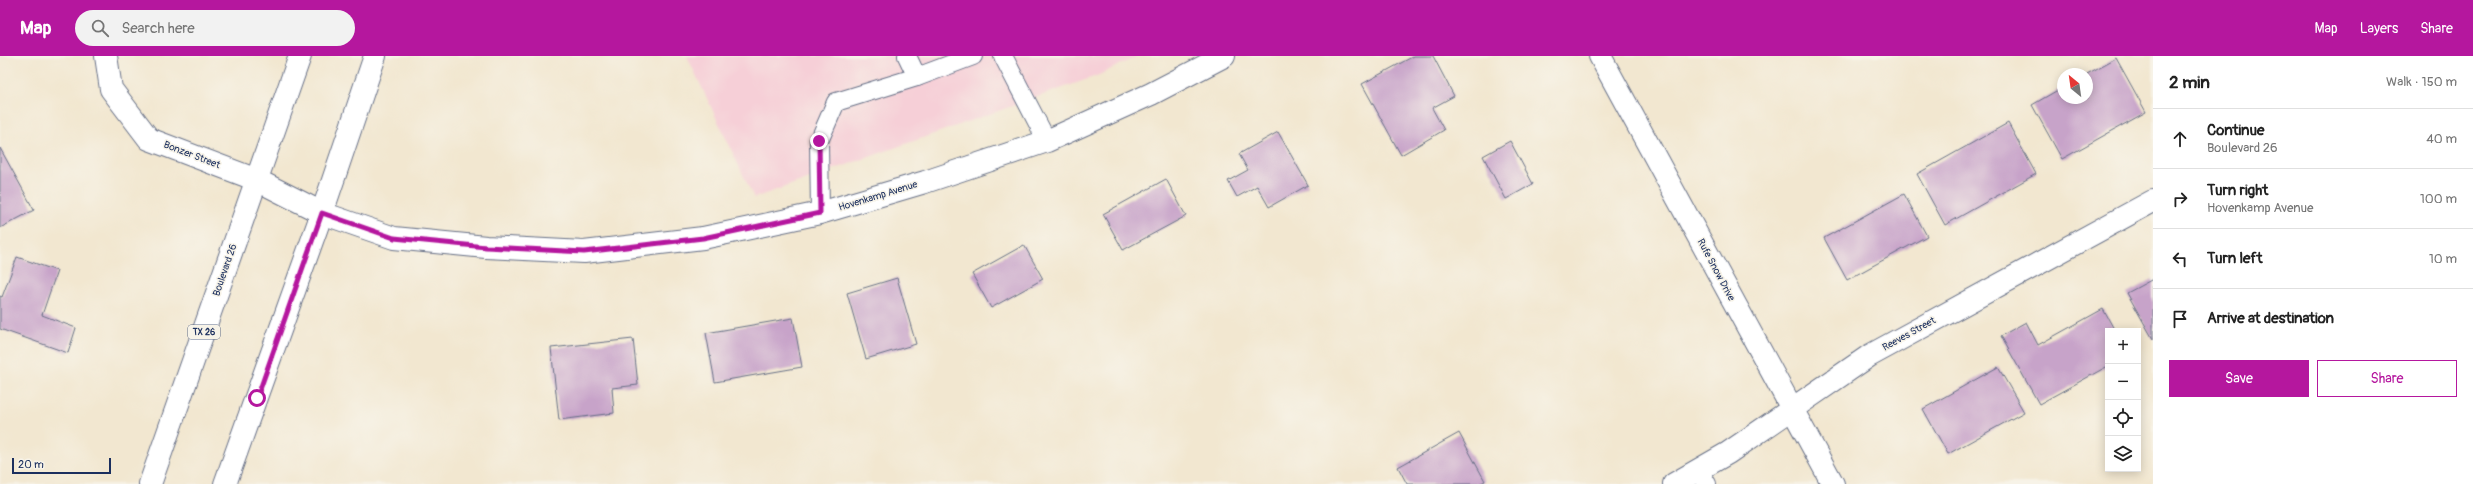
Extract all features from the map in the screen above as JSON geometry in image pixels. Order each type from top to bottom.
[{"type":"street","name":"Bonzer Street","points":[[106,56],[111,89],[149,139],[257,180],[322,213]]},
{"type":"street","name":"Boulevard 26","points":[[150,484],[300,56]]},
{"type":"street","points":[[225,484],[322,213],[375,56]]},
{"type":"street","name":"Hovenkamp Avenue","points":[[322,213],[394,238],[486,247],[584,252],[703,238],[820,213],[925,182],[1047,141],[1151,94],[1224,56]]},
{"type":"street","name":"Rufe Snow Drive","points":[[1600,56],[1832,484]]},
{"type":"street","name":"Reeves Street","points":[[1674,484],[1703,477],[1791,409],[1869,356],[2153,201]]},
{"type":"lane","points":[[907,56],[917,77]]},
{"type":"lane","points":[[820,213],[819,141],[836,102],[917,77],[973,56]]},
{"type":"lane","points":[[1003,56],[1047,141]]},
{"type":"shaded area","points":[[687,56],[1138,56],[1099,75],[754,198]]},
{"type":"building","points":[[1414,56],[1433,56],[1454,96],[1432,108],[1444,130],[1401,155],[1362,84]]},
{"type":"building","points":[[2116,58],[2146,112],[2062,159],[2032,105],[2057,90],[2057,104],[2093,104],[2093,71]]},
{"type":"building","points":[[2008,123],[2036,174],[1945,225],[1917,174]]},
{"type":"building","points":[[1278,132],[1308,185],[1269,207],[1257,186],[1237,197],[1228,181],[1248,170],[1239,154]]},
{"type":"building","points":[[1510,141],[1533,184],[1506,199],[1483,156]]},
{"type":"building","points":[[0,148],[34,210],[0,228]]},
{"type":"building","points":[[1166,179],[1186,216],[1123,250],[1103,214]]},
{"type":"building","points":[[1904,194],[1927,236],[1847,280],[1824,238]]},
{"type":"building","points":[[1024,245],[1043,279],[991,308],[972,274]]},
{"type":"building","points":[[17,257],[57,271],[42,315],[76,328],[68,353],[0,329],[0,296],[2,297]]},
{"type":"building","points":[[897,278],[916,344],[866,359],[847,293]]},
{"type":"building","points":[[2153,279],[2153,339],[2127,293]]},
{"type":"building","points":[[2103,309],[2113,328],[2105,328],[2105,368],[2039,404],[2001,336],[2026,322],[2038,345]]},
{"type":"building","points":[[793,318],[802,367],[715,382],[706,333]]},
{"type":"building","points":[[633,339],[638,385],[612,388],[614,413],[559,420],[551,348]]},
{"type":"building","points":[[1998,367],[2024,412],[1948,454],[1923,409]]},
{"type":"building","points":[[1459,433],[1485,481],[1479,484],[1407,484],[1398,467]]},
{"type":"route","points":[[257,398],[322,213],[394,238],[486,247],[584,252],[703,238],[820,213],[819,141]]}]
